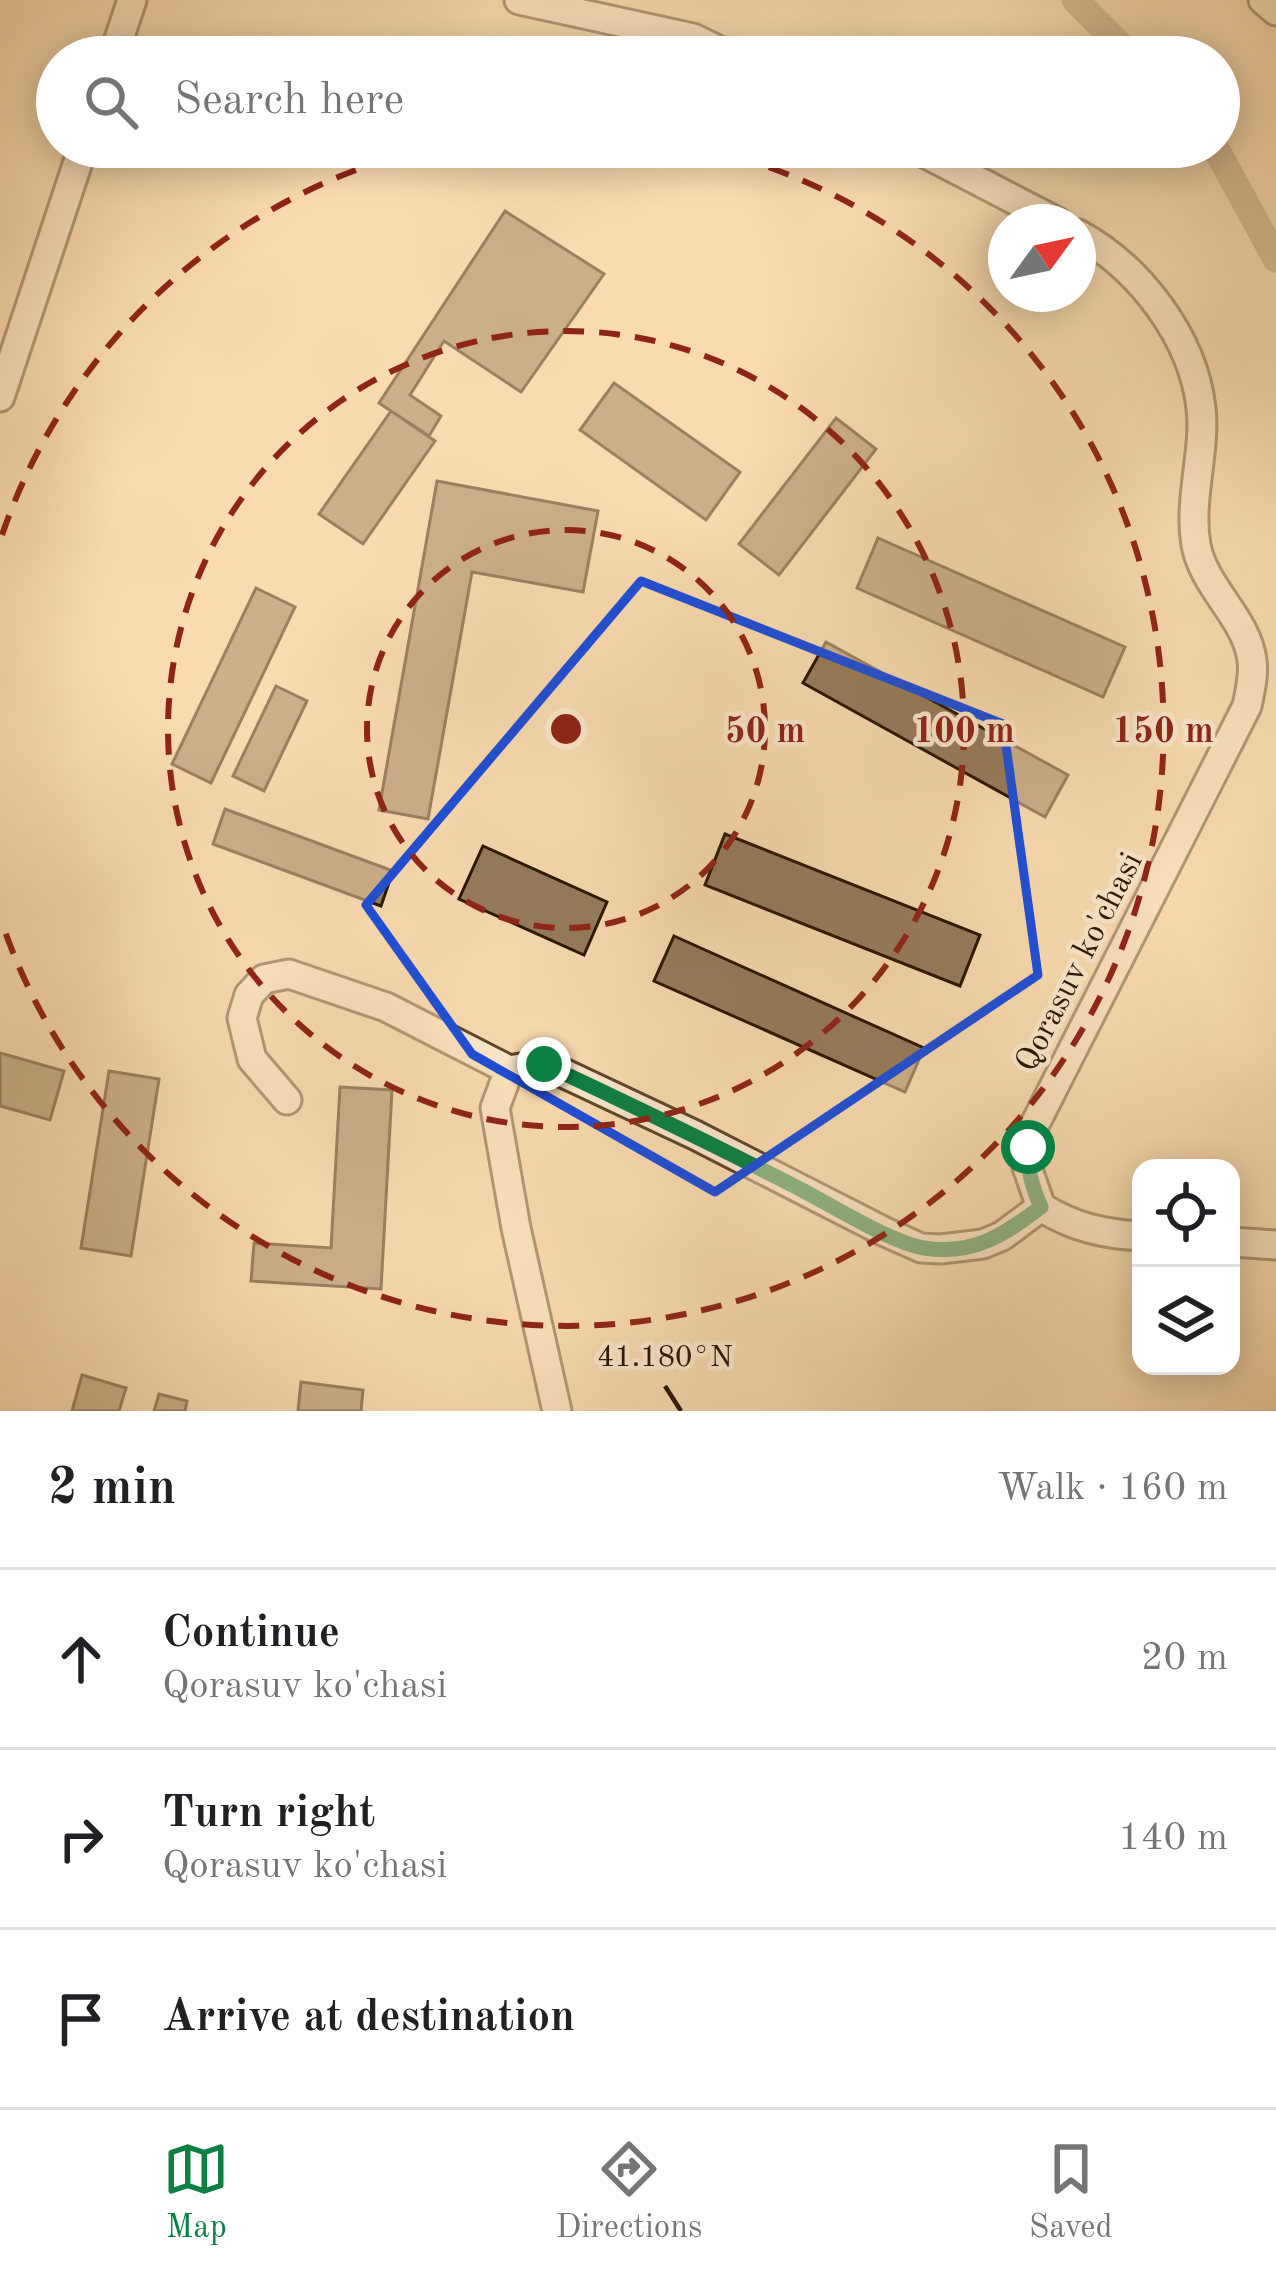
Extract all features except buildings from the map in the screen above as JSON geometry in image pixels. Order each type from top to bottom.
[{"type":"street","points":[[120,36],[132,0]]},
{"type":"street","points":[[519,0],[685,36]]},
{"type":"street","points":[[1263,0],[1276,11]]},
{"type":"street","points":[[1,390],[76,168]]},
{"type":"street","points":[[953,168],[1022,204]]},
{"type":"street","name":"Qorasuv ko'chasi","points":[[1041,1207],[1028,1167],[1033,1128],[1247,706],[1252,682],[1252,658],[1245,637],[1202,563],[1196,543],[1202,410],[1191,364],[1170,323],[1137,280],[1096,245]]},
{"type":"street","points":[[286,1100],[252,1059],[242,1018],[249,995],[264,979],[289,974],[386,1006],[509,1070],[544,1064],[921,1248],[983,1244],[1041,1207],[1064,1221],[1103,1234],[1132,1236]]},
{"type":"street","points":[[509,1070],[495,1108],[557,1411]]},
{"type":"street","points":[[1240,1243],[1276,1245]]},
{"type":"highlighted area","points":[[641,581],[1003,724],[1038,975],[715,1192],[472,1054],[366,905]]},
{"type":"waterway","points":[[1075,0],[1111,36]]},
{"type":"waterway","points":[[1226,168],[1276,259]]},
{"type":"route","points":[[544,1064],[921,1248],[983,1244],[1041,1207],[1032,1187],[1028,1147]]}]
